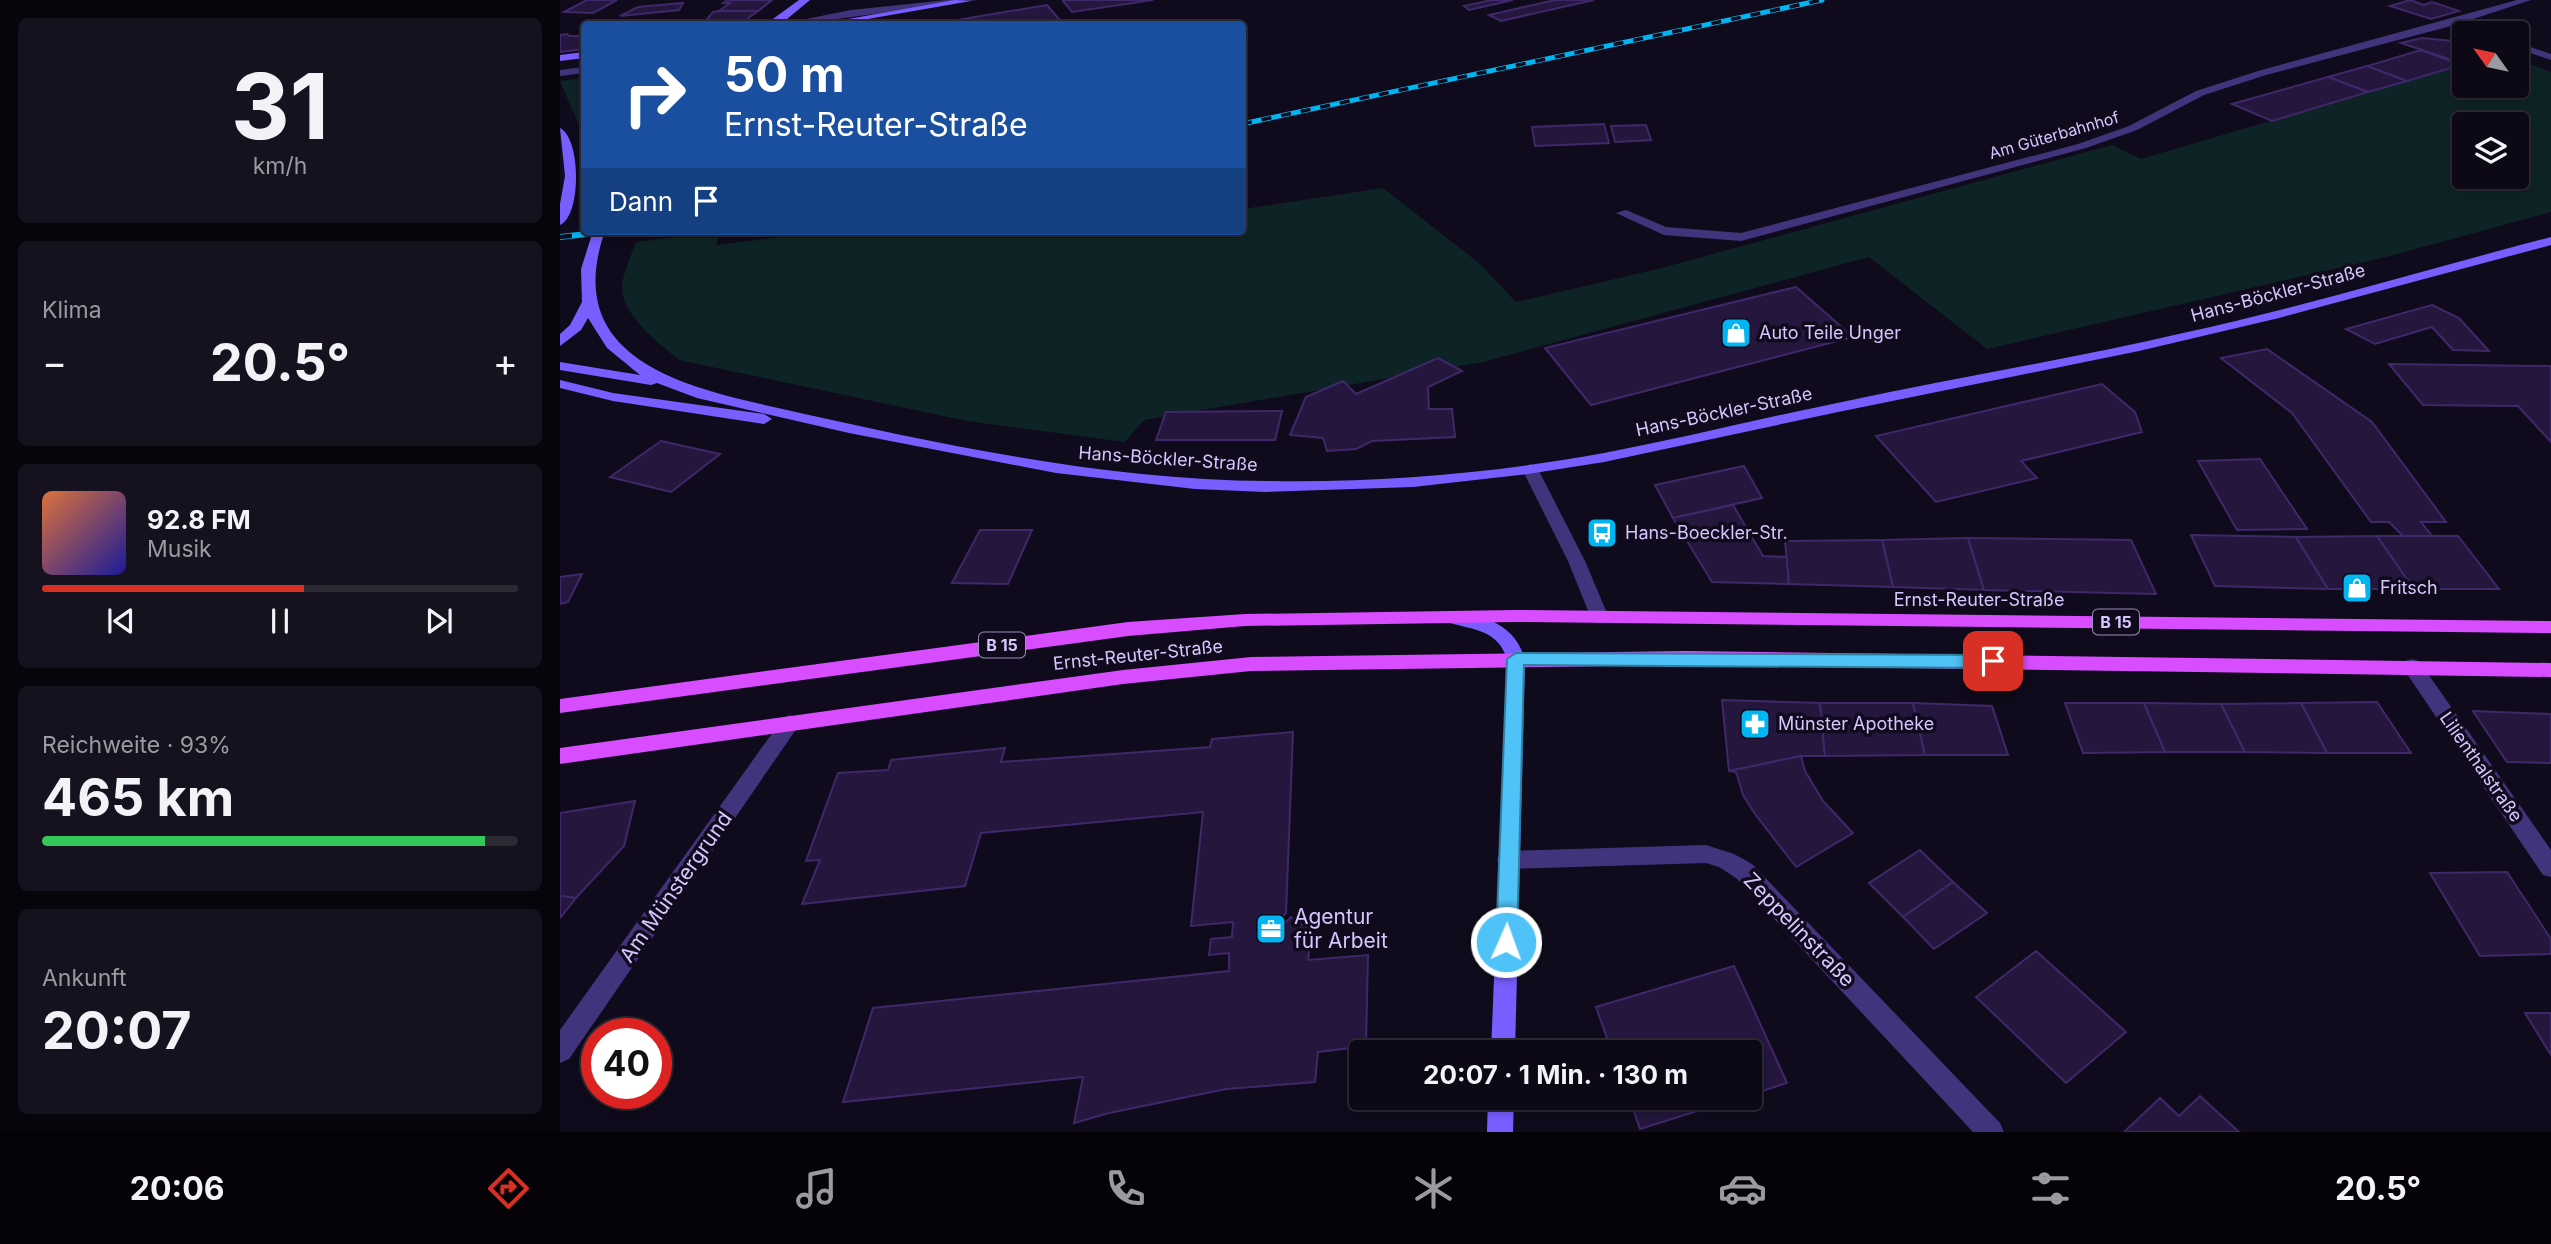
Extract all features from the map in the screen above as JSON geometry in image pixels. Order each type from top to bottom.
[{"type":"main road","points":[[779,21],[805,0]]},
{"type":"main road","points":[[843,21],[966,1]]},
{"type":"main road","points":[[560,58],[581,55]]},
{"type":"main road","points":[[560,130],[581,153]]},
{"type":"main road","points":[[560,130],[570,156],[573,176],[565,194],[560,220]]},
{"type":"main road","points":[[560,341],[576,327],[588,304],[588,262],[597,235]]},
{"type":"main road","name":"Hans-Böckler-Straße","points":[[560,384],[613,397],[892,439],[1077,472],[1208,484],[1335,486],[1530,469],[1639,451],[2183,337],[2551,241]]},
{"type":"main road","name":"Hans-Böckler-Straße","points":[[588,304],[607,339],[626,361],[648,374],[715,397],[892,439]]},
{"type":"main road","points":[[560,366],[675,385]]},
{"type":"main road","points":[[560,393],[613,397]]},
{"type":"main road","name":"Ernst-Reuter-Straße","points":[[1448,617],[1477,622],[1500,632],[1514,646],[1516,659]]},
{"type":"main road","name":"Ernst-Reuter-Straße","points":[[560,706],[1128,629],[1245,620],[1448,617],[2551,627]]},
{"type":"main road","name":"Ernst-Reuter-Straße","points":[[560,756],[1123,677],[1251,664],[1686,658],[2551,670]]},
{"type":"main road","points":[[1503,1040],[1516,659]]},
{"type":"main road","points":[[1500,1132],[1501,1110]]},
{"type":"street","points":[[804,21],[972,0]]},
{"type":"street","name":"Am Güterbahnhof","points":[[1622,213],[1664,231],[1741,237],[2082,146],[2133,128],[2200,93],[2262,73],[2451,23],[2526,0]]},
{"type":"street","points":[[2529,49],[2551,57]]},
{"type":"street","points":[[560,73],[581,70]]},
{"type":"street","points":[[1530,469],[1554,520],[1588,580],[1600,618]]},
{"type":"street","name":"Lilienthalstraße","points":[[2412,666],[2551,868]]},
{"type":"street","name":"Am Münstergrund","points":[[560,1051],[790,723]]},
{"type":"street","name":"Zeppelinstraße","points":[[1508,860],[1706,854],[1726,860],[1744,871],[1991,1132]]},
{"type":"green space","points":[[2529,64],[2551,72],[2551,212],[2390,256],[1987,349],[1869,257],[1483,362],[1144,420],[1125,442],[967,421],[679,360],[635,319],[624,299],[622,289],[636,242],[689,235],[719,235],[716,245],[796,235],[1246,235],[1246,209],[1383,188],[1480,264],[1516,302],[1658,269],[2112,145],[2141,159],[2452,68],[2452,98],[2529,98]]},
{"type":"green space","points":[[581,78],[581,130],[560,81]]},
{"type":"building","points":[[587,0],[617,0],[593,13],[564,12]]},
{"type":"building","points":[[727,0],[772,0],[758,11],[719,11],[730,3],[723,3]]},
{"type":"building","points":[[1153,0],[1072,12],[1063,1]]},
{"type":"building","points":[[1492,0],[1513,0],[1469,10],[1464,6]]},
{"type":"building","points":[[1555,0],[1594,0],[1501,21],[1489,15]]},
{"type":"building","points":[[2410,0],[2424,5],[2432,2],[2459,11],[2431,19],[2390,6]]},
{"type":"building","points":[[683,3],[679,10],[620,16],[638,7]]},
{"type":"building","points":[[1047,5],[1060,21],[951,21]]},
{"type":"building","points":[[758,11],[744,21],[707,19],[713,12]]},
{"type":"building","points":[[560,35],[581,36],[581,49],[560,52]]},
{"type":"building","points":[[2422,38],[2452,41],[2452,60],[2401,43]]},
{"type":"building","points":[[2421,50],[2452,62],[2452,68],[2407,81],[2367,66]]},
{"type":"building","points":[[2367,66],[2407,81],[2368,92],[2328,77]]},
{"type":"building","points":[[2328,77],[2368,92],[2272,121],[2232,104]]},
{"type":"building","points":[[1604,124],[1609,143],[1535,146],[1532,127]]},
{"type":"building","points":[[1646,125],[1651,140],[1615,142],[1611,126]]},
{"type":"building","points":[[1796,287],[1853,337],[1591,405],[1545,348]]},
{"type":"building","points":[[2432,305],[2459,318],[2489,351],[2453,350],[2432,327],[2375,344],[2346,329]]},
{"type":"building","points":[[2267,349],[2372,422],[2446,522],[2421,522],[2432,536],[2403,536],[2389,522],[2371,522],[2292,413],[2221,358]]},
{"type":"building","points":[[1438,358],[1462,371],[1428,387],[1429,409],[1452,409],[1455,437],[1372,441],[1356,449],[1327,451],[1323,438],[1290,435],[1306,397],[1343,381],[1356,394]]},
{"type":"building","points":[[2389,364],[2551,366],[2551,442],[2518,406],[2423,405]]},
{"type":"building","points":[[2102,384],[2135,412],[2142,432],[2021,461],[2037,478],[1936,502],[1876,436]]},
{"type":"building","points":[[1282,411],[1275,440],[1156,440],[1166,412]]},
{"type":"building","points":[[661,441],[720,454],[671,492],[610,477]]},
{"type":"building","points":[[2260,459],[2307,529],[2237,530],[2198,461]]},
{"type":"building","points":[[1744,466],[1762,498],[1673,518],[1655,485]]},
{"type":"building","points":[[1733,505],[1763,556],[1787,557],[1789,584],[1712,582],[1673,518]]},
{"type":"building","points":[[980,530],[1032,530],[1008,584],[952,583]]},
{"type":"building","points":[[2191,535],[2296,537],[2328,589],[2215,586]]},
{"type":"building","points":[[2377,536],[2414,589],[2328,589],[2296,537]]},
{"type":"building","points":[[2377,536],[2458,536],[2499,589],[2414,589]]},
{"type":"building","points":[[1968,538],[1984,590],[1893,587],[1882,540]]},
{"type":"building","points":[[1968,538],[2131,540],[2156,594],[1984,590]]},
{"type":"building","points":[[1882,540],[1893,587],[1789,584],[1785,541]]},
{"type":"building","points":[[582,574],[568,602],[560,604],[560,577]]},
{"type":"building","points":[[1722,700],[1820,703],[1825,756],[1801,756],[1729,771]]},
{"type":"building","points":[[2377,702],[2411,753],[2327,753],[2301,703]]},
{"type":"building","points":[[1820,703],[1913,703],[1925,755],[1825,756]]},
{"type":"building","points":[[1913,703],[1992,706],[2008,755],[1925,755]]},
{"type":"building","points":[[2065,703],[2144,703],[2165,752],[2083,753]]},
{"type":"building","points":[[2144,703],[2221,704],[2245,752],[2165,752]]},
{"type":"building","points":[[2301,703],[2327,753],[2245,752],[2221,704]]},
{"type":"building","points":[[2473,711],[2551,714],[2551,763],[2507,762]]},
{"type":"building","name":"Agentur für Arbeit","points":[[1293,732],[1286,913],[1280,919],[1285,923],[1291,917],[1312,931],[1305,939],[1310,942],[1308,960],[1368,955],[1366,1040],[1349,1040],[1349,1048],[1318,1052],[1315,1082],[1226,1089],[1109,1113],[1074,1123],[1083,1077],[843,1102],[873,1008],[1229,971],[1229,953],[1209,955],[1211,939],[1232,937],[1233,922],[1191,926],[1203,812],[981,833],[965,886],[802,904],[820,860],[806,861],[838,773],[888,770],[891,760],[1005,748],[1001,762],[1210,747],[1212,739]]},
{"type":"building","points":[[1801,756],[1805,771],[1823,801],[1853,833],[1796,867],[1743,795],[1736,772],[1729,771]]},
{"type":"building","points":[[635,801],[624,846],[576,898],[560,896],[560,813]]},
{"type":"building","points":[[1920,850],[1953,882],[1903,917],[1869,883]]},
{"type":"building","points":[[2507,872],[2551,939],[2551,954],[2480,956],[2430,873]]},
{"type":"building","points":[[1953,882],[1987,913],[1934,949],[1903,917]]},
{"type":"building","points":[[560,896],[576,898],[560,918]]},
{"type":"building","points":[[2036,951],[2126,1032],[2066,1083],[1976,997]]},
{"type":"building","points":[[1734,966],[1787,1083],[1762,1091],[1762,1040],[1608,1040],[1596,1007]]},
{"type":"building","points":[[2525,1013],[2551,1013],[2551,1055]]},
{"type":"building","points":[[2200,1096],[2239,1132],[2124,1132],[2160,1098],[2179,1116]]},
{"type":"building","points":[[1633,1110],[1701,1110],[1640,1129]]},
{"type":"railway","points":[[1246,123],[1822,0]]},
{"type":"railway","points":[[560,237],[581,235]]},
{"type":"place","name":"Auto Teile Unger","points":[[1736,333]]},
{"type":"place","name":"Hans-Boeckler-Str.","points":[[1602,533]]},
{"type":"place","name":"Fritsch","points":[[2357,588]]},
{"type":"place","name":"Münster Apotheke","points":[[1755,724]]},
{"type":"place","name":"Agentur für Arbeit","points":[[1271,929]]},
{"type":"route","points":[[1506,942],[1516,659],[1993,661]]}]
